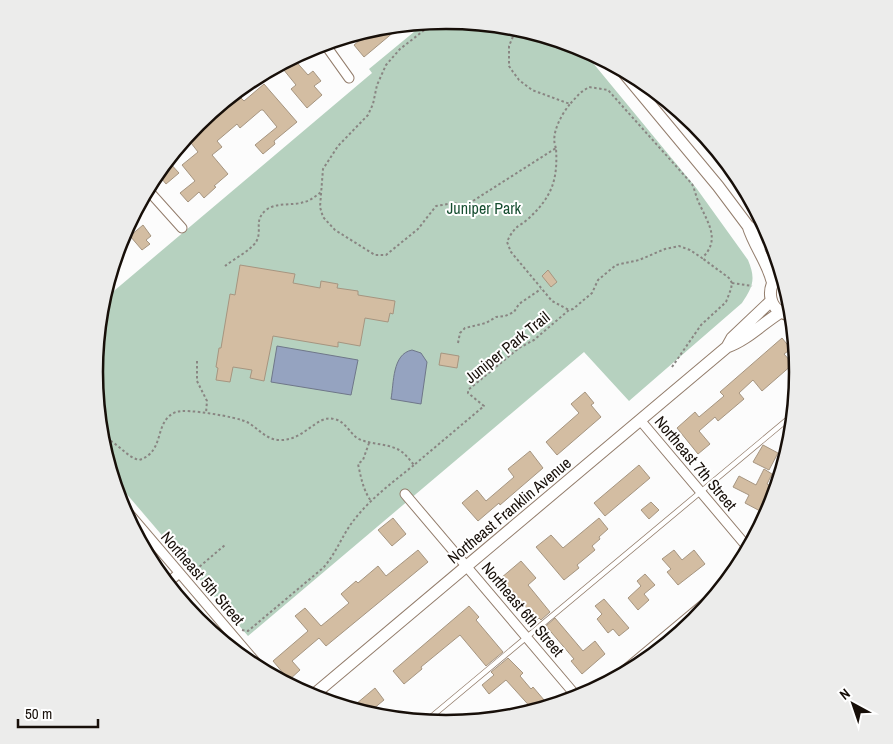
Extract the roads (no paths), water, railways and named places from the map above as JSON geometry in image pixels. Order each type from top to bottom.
[{"type":"street","points":[[329,50],[349,78]]},
{"type":"street","points":[[634,85],[718,186],[748,226],[763,239]]},
{"type":"street","points":[[153,194],[182,228]]},
{"type":"street","points":[[748,226],[752,240],[769,269],[772,281]]},
{"type":"street","points":[[776,277],[772,281],[770,287],[771,301],[784,311]]},
{"type":"street","name":"Northeast Franklin Avenue","points":[[319,690],[726,347],[732,338],[771,301]]},
{"type":"street","name":"Northeast Franklin Avenue","points":[[726,347],[738,343],[785,314]]},
{"type":"street","name":"Northeast 7th Street","points":[[640,420],[744,543]]},
{"type":"street","name":"Northeast 6th Street","points":[[405,494],[572,691]]},
{"type":"street","name":"Northeast 5th Street","points":[[142,530],[246,650]]},
{"type":"street","points":[[173,579],[179,573]]},
{"type":"lane","points":[[433,715],[786,420]]},
{"type":"water","points":[[277,346],[358,360],[351,395],[271,382]]},
{"type":"water","points":[[412,350],[421,353],[427,362],[421,404],[391,399],[397,363],[405,353]]},
{"type":"park label","name":"Juniper Park","points":[[484,208]]}]
